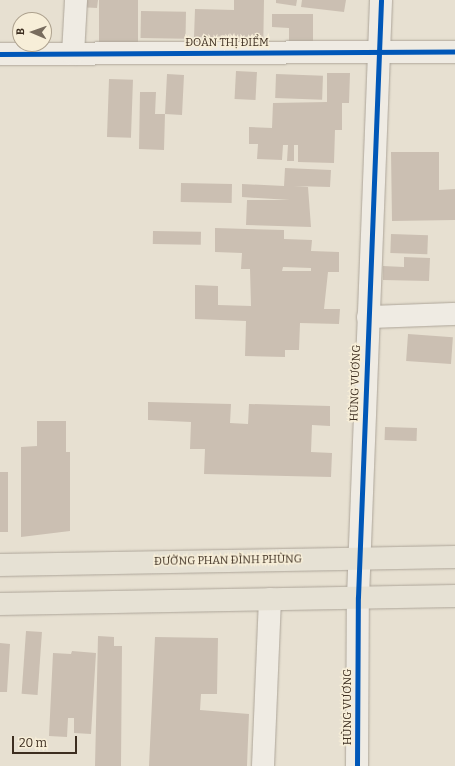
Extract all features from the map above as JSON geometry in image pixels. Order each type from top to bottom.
[{"type":"main road","name":"ĐƯỜNG PHAN ĐÌNH PHÙNG","points":[[0,565],[455,557]]},
{"type":"main road","points":[[0,604],[455,596]]},
{"type":"street","points":[[73,54],[76,0]]},
{"type":"street","name":"HÙNG VƯƠNG","points":[[357,766],[359,559],[380,0]]},
{"type":"street","name":"ĐOÀN THỊ ĐIỂM","points":[[0,54],[455,52]]},
{"type":"street","points":[[368,317],[455,314]]},
{"type":"street","points":[[264,766],[270,599]]},
{"type":"building","points":[[79,0],[98,0],[97,8],[78,7]]},
{"type":"building","points":[[99,0],[138,0],[138,53],[99,53]]},
{"type":"building","points":[[234,0],[264,0],[263,58],[233,58],[234,38],[194,37],[195,9],[234,10]]},
{"type":"building","points":[[276,0],[297,0],[296,6],[276,3]]},
{"type":"building","points":[[302,0],[346,0],[344,12],[301,7]]},
{"type":"building","points":[[141,11],[186,12],[186,39],[141,38]]},
{"type":"building","points":[[272,14],[313,14],[313,57],[289,57],[289,28],[272,27]]},
{"type":"building","points":[[236,71],[257,72],[256,100],[235,99]]},
{"type":"building","points":[[327,73],[350,73],[349,103],[342,103],[342,130],[335,130],[334,163],[298,162],[298,145],[294,145],[294,161],[287,161],[288,145],[283,145],[282,160],[257,159],[258,144],[249,144],[249,127],[272,128],[273,103],[327,102]]},
{"type":"building","points":[[167,74],[184,75],[182,115],[165,114]]},
{"type":"building","points":[[276,74],[323,76],[322,100],[275,98]]},
{"type":"building","points":[[109,79],[133,80],[131,138],[107,137]]},
{"type":"building","points":[[140,92],[156,92],[155,114],[165,114],[164,150],[139,149]]},
{"type":"building","points":[[391,152],[439,152],[439,190],[455,189],[455,220],[392,221]]},
{"type":"building","points":[[285,168],[331,170],[330,187],[294,186],[308,187],[311,227],[246,225],[247,200],[290,200],[242,197],[242,184],[284,186]]},
{"type":"building","points":[[181,183],[232,184],[232,203],[181,202]]},
{"type":"building","points":[[215,228],[284,230],[284,239],[312,240],[311,251],[339,252],[339,272],[328,272],[324,309],[340,309],[339,324],[300,323],[299,350],[285,350],[285,357],[245,356],[246,321],[195,319],[195,285],[218,286],[218,305],[251,306],[250,269],[241,269],[242,253],[215,252]],"holes":[[[283,267],[311,268],[311,271],[282,271]]]},
{"type":"building","points":[[153,231],[201,232],[201,245],[153,244]]},
{"type":"building","points":[[391,234],[428,235],[427,254],[390,253]]},
{"type":"building","points":[[404,257],[430,258],[429,281],[383,280],[383,266],[404,267]]},
{"type":"building","points":[[408,334],[453,337],[451,364],[406,361]]},
{"type":"building","points":[[148,402],[231,404],[230,423],[248,424],[249,404],[330,406],[330,426],[312,425],[311,452],[332,453],[331,477],[204,474],[205,449],[190,449],[191,422],[148,420]]},
{"type":"building","points":[[37,421],[66,421],[66,452],[70,452],[70,531],[21,537],[21,447],[37,446]]},
{"type":"building","points":[[385,427],[417,428],[417,441],[385,440]]},
{"type":"building","points":[[0,472],[8,472],[8,532],[0,532]]},
{"type":"building","points":[[26,631],[42,632],[38,695],[22,694]]},
{"type":"building","points":[[98,636],[114,637],[114,646],[122,646],[121,766],[95,766]]},
{"type":"building","points":[[155,637],[218,638],[217,694],[201,694],[200,710],[249,714],[247,766],[149,766]]},
{"type":"building","points":[[0,643],[10,644],[7,692],[0,692]]},
{"type":"building","points":[[72,651],[96,653],[91,734],[74,733],[74,718],[68,718],[67,737],[49,736],[53,653],[71,654]]},
{"type":"cycle path","points":[[357,766],[358,597],[381,0]]},
{"type":"cycle path","points":[[0,54],[455,52]]}]
